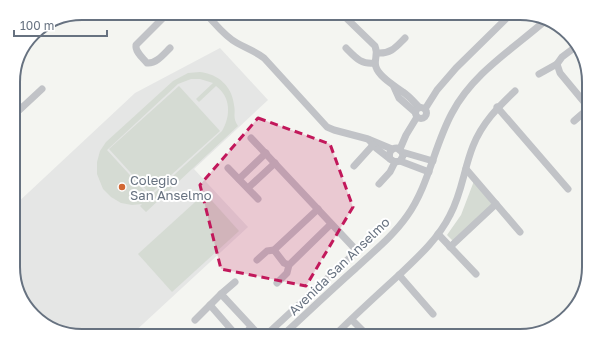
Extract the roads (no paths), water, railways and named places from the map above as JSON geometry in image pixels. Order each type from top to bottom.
[{"type":"street","points":[[161,20],[135,47],[149,64],[154,62],[170,48]]},
{"type":"street","points":[[212,20],[236,43],[255,51],[264,58],[327,127],[433,161]]},
{"type":"street","points":[[348,20],[375,46],[377,53],[375,63],[378,71],[394,87],[404,93],[419,111]]},
{"type":"street","points":[[379,184],[390,172],[395,160],[403,156],[401,150],[406,135],[419,111],[456,68],[503,20]]},
{"type":"street","name":"Avenida San Anselmo","points":[[289,329],[396,229],[415,203],[422,189],[447,122],[457,104],[469,88],[485,71],[541,24]]},
{"type":"street","points":[[377,53],[390,52],[405,38]]},
{"type":"street","points":[[346,48],[360,62],[368,64],[375,63]]},
{"type":"street","points":[[539,74],[557,64],[562,57],[573,49]]},
{"type":"street","points":[[557,64],[560,73],[582,100]]},
{"type":"street","points":[[20,108],[42,89]]},
{"type":"street","points":[[342,329],[399,275],[438,234],[452,210],[460,191],[473,146],[480,131],[497,107],[515,91]]},
{"type":"street","points":[[497,107],[568,189]]},
{"type":"street","points":[[574,121],[582,114]]},
{"type":"street","points":[[251,138],[357,251],[272,329]]},
{"type":"street","points":[[368,139],[373,145],[395,160],[429,172]]},
{"type":"street","points":[[354,166],[373,145]]},
{"type":"street","points":[[392,149],[389,153],[395,160]]},
{"type":"street","points":[[239,179],[266,153]]},
{"type":"street","points":[[248,188],[275,163]]},
{"type":"street","points":[[228,168],[258,199]]},
{"type":"street","points":[[466,169],[520,232]]},
{"type":"street","points":[[450,247],[496,204]]},
{"type":"street","points":[[257,260],[267,251],[274,250],[318,209]]},
{"type":"street","points":[[277,283],[287,273],[289,265],[331,224]]},
{"type":"street","points":[[438,234],[476,274]]},
{"type":"street","points":[[274,250],[284,263],[289,265]]},
{"type":"street","points":[[399,275],[433,314]]},
{"type":"street","points":[[195,320],[235,282]]},
{"type":"street","points":[[221,294],[251,327]]},
{"type":"street","points":[[210,305],[231,329]]},
{"type":"street","points":[[352,320],[361,329]]},
{"type":"place","name":"Colegio San Anselmo","points":[[122,187]]}]
